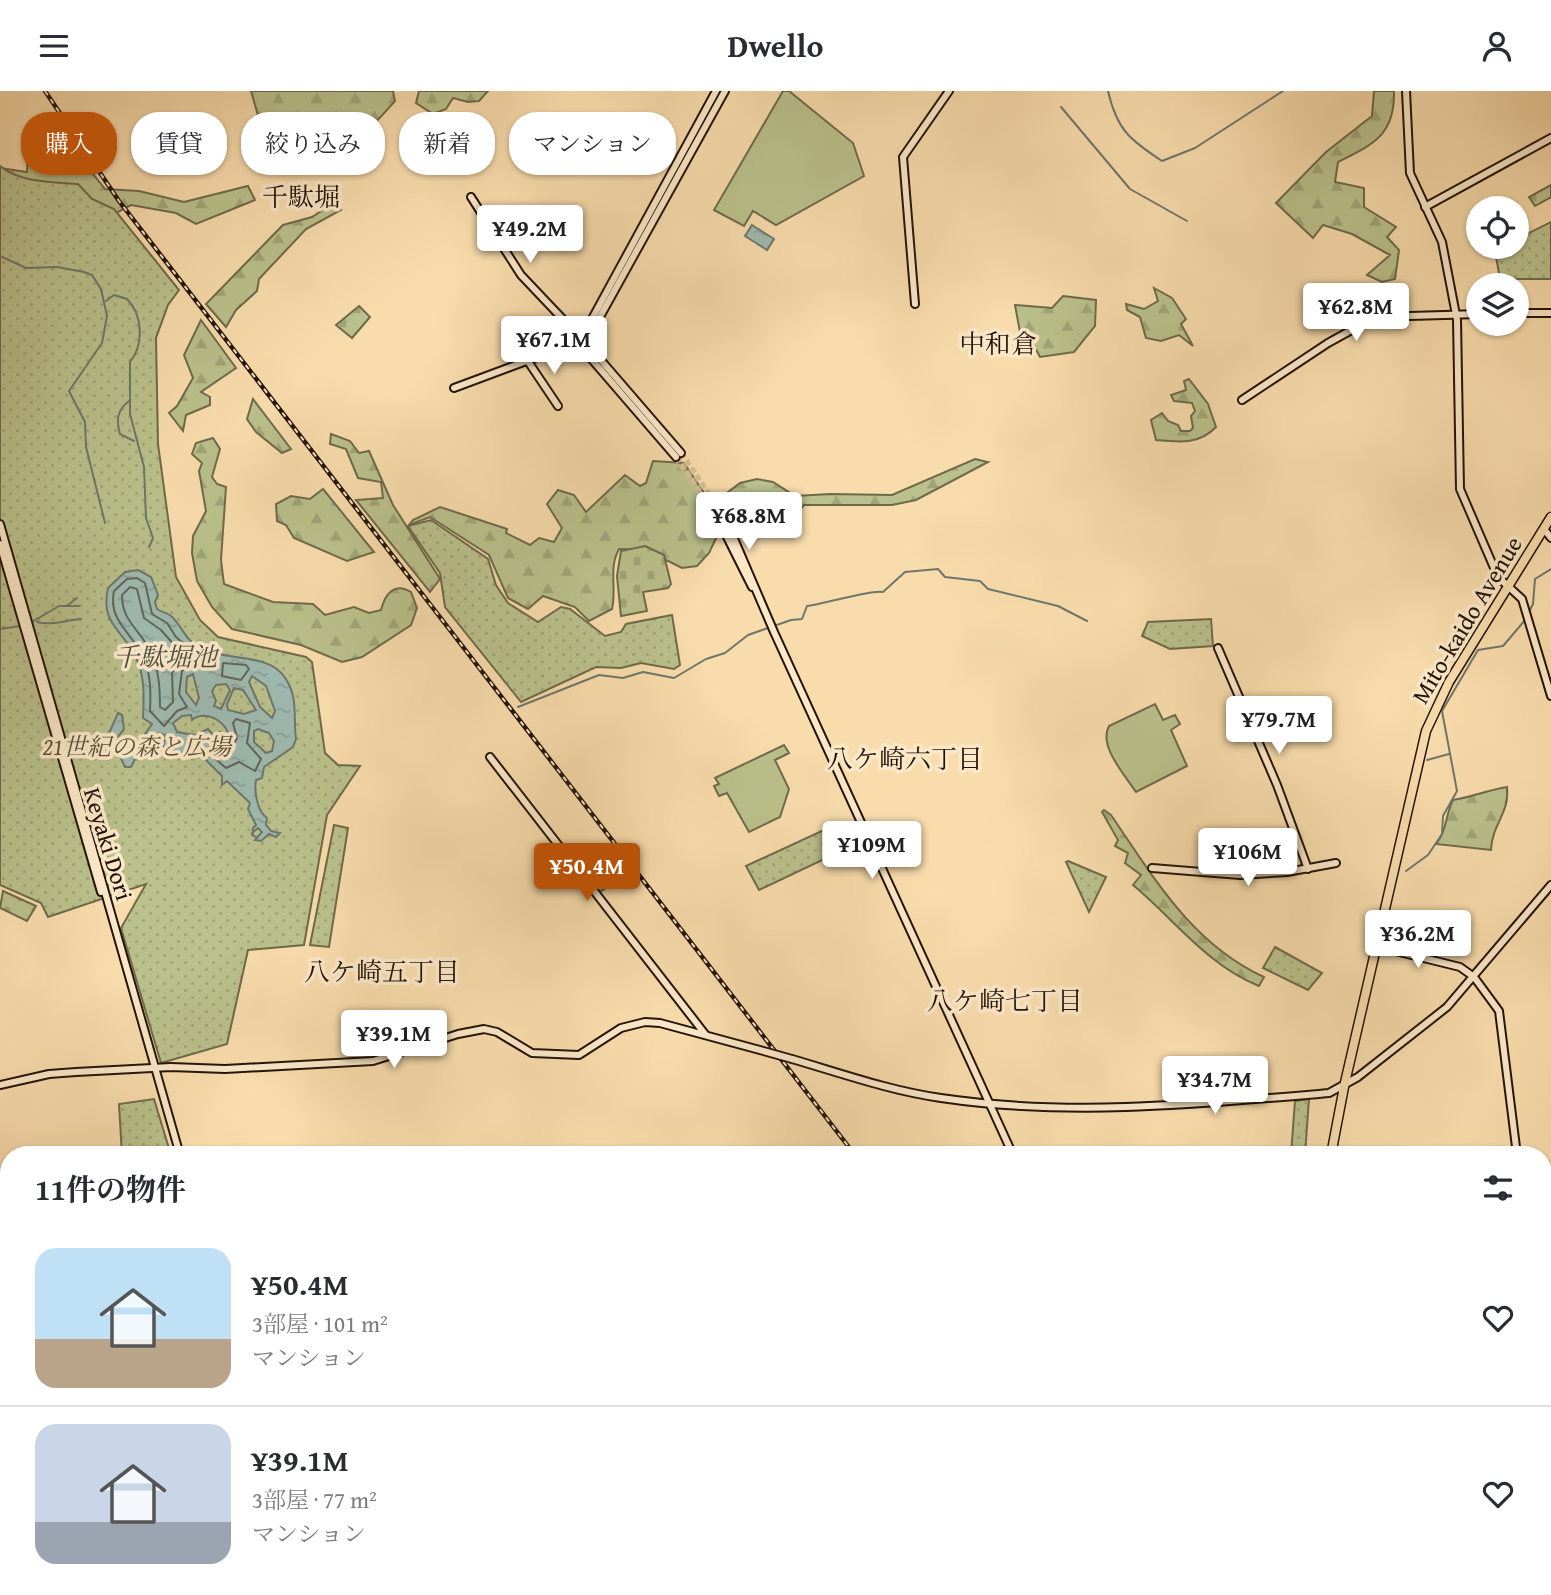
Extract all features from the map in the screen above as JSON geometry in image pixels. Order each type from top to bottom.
[{"type":"highway","name":"Mito-kaido Avenue","points":[[1333,1146],[1376,946],[1430,720],[1449,682],[1548,523]]},
{"type":"street","points":[[454,389],[580,341],[591,333],[716,91]]},
{"type":"street","points":[[633,249],[725,91]]},
{"type":"street","points":[[915,304],[903,157],[949,91]]},
{"type":"street","points":[[1406,91],[1410,173],[1442,242],[1456,315],[1460,489],[1497,573],[1520,597],[1525,608],[1551,697]]},
{"type":"street","points":[[1425,207],[1551,138]]},
{"type":"street","points":[[471,197],[511,262],[580,341],[588,355],[678,455]]},
{"type":"street","points":[[1529,313],[1551,313]]},
{"type":"street","points":[[1242,400],[1328,343],[1375,317],[1466,315]]},
{"type":"street","points":[[517,345],[558,406]]},
{"type":"street","points":[[723,522],[1009,1146]]},
{"type":"street","points":[[1548,523],[1551,538]]},
{"type":"street","name":"Keyaki Dori","points":[[0,524],[10,569],[177,1146]]},
{"type":"street","name":"Keyaki Dori","points":[[0,544],[10,569]]},
{"type":"street","points":[[1218,648],[1282,797],[1308,869]]},
{"type":"street","points":[[490,757],[705,1034]]},
{"type":"street","points":[[1152,868],[1241,875],[1308,869],[1336,863]]},
{"type":"street","points":[[0,1084],[50,1074],[153,1067],[225,1069],[373,1061],[458,1034],[484,1029],[497,1032],[531,1053],[579,1055],[612,1032],[645,1022],[705,1034],[917,1094],[989,1102],[1087,1107],[1167,1105],[1329,1093],[1344,1087],[1430,1022],[1474,978],[1551,885]]},
{"type":"street","points":[[1376,946],[1460,967],[1474,978],[1501,1016],[1516,1146]]},
{"type":"green space","points":[[251,91],[393,91],[395,101],[385,112],[257,112]]},
{"type":"green space","points":[[419,91],[488,91],[479,101],[468,102],[453,98],[446,109],[438,112],[430,112],[416,103]]},
{"type":"green space","points":[[783,91],[789,91],[853,143],[864,176],[776,225],[753,211],[744,226],[714,210]]},
{"type":"green space","points":[[1374,91],[1394,91],[1391,119],[1380,137],[1338,162],[1335,182],[1364,188],[1364,207],[1396,227],[1387,237],[1399,250],[1395,279],[1382,282],[1367,275],[1390,255],[1352,234],[1323,225],[1313,238],[1276,203],[1326,152],[1372,116]]},
{"type":"green space","name":"21世紀の森と広場","points":[[0,166],[27,179],[78,184],[92,199],[114,209],[179,290],[168,305],[156,338],[158,444],[176,577],[200,620],[218,637],[306,657],[312,662],[325,753],[338,765],[360,766],[327,815],[304,945],[248,950],[227,1044],[161,1063],[121,928],[146,884],[48,917],[41,903],[0,885]]},
{"type":"green space","points":[[0,168],[21,171],[21,175],[94,175],[105,189],[139,191],[184,202],[248,186],[255,200],[196,224],[176,213],[131,205],[114,214],[163,271],[152,281],[97,222],[72,210],[11,212],[0,203]]},
{"type":"green space","points":[[1551,185],[1551,197],[1535,206],[1529,197]]},
{"type":"green space","points":[[335,202],[341,210],[306,229],[259,279],[257,291],[236,310],[226,327],[206,304],[283,225],[312,217]]},
{"type":"green space","points":[[1551,222],[1551,279],[1529,279],[1529,273],[1499,273],[1496,259],[1529,259],[1529,233]]},
{"type":"green space","points":[[1154,288],[1172,298],[1186,319],[1181,324],[1193,346],[1179,335],[1161,341],[1146,338],[1140,317],[1127,310],[1126,304],[1144,309],[1158,301]]},
{"type":"green space","points":[[1063,296],[1096,300],[1095,326],[1074,352],[1040,357],[1031,340],[1020,332],[1015,305],[1052,308]]},
{"type":"green space","points":[[359,306],[370,317],[352,338],[336,325]]},
{"type":"green space","points":[[201,320],[236,368],[201,392],[210,397],[210,405],[186,415],[183,431],[169,413],[177,406],[193,378],[184,355]]},
{"type":"green space","points":[[1189,379],[1208,404],[1216,427],[1196,440],[1156,440],[1151,420],[1162,413],[1168,421],[1178,425],[1181,431],[1190,431],[1193,428],[1191,416],[1195,411],[1192,403],[1174,401],[1171,395],[1186,390],[1184,381]]},
{"type":"green space","points":[[253,399],[291,449],[282,453],[256,432],[247,419]]},
{"type":"green space","points":[[331,434],[350,441],[359,453],[369,451],[393,505],[440,579],[430,592],[356,500],[383,498],[381,482],[358,478],[346,449],[330,444]]},
{"type":"green space","points":[[213,438],[220,449],[212,477],[217,484],[226,487],[221,560],[224,584],[273,602],[313,604],[325,615],[354,607],[369,613],[381,610],[391,591],[405,589],[411,592],[417,608],[411,625],[362,657],[342,662],[301,645],[232,629],[212,607],[197,581],[192,553],[193,536],[206,511],[199,471],[202,463],[192,454],[196,443]]},
{"type":"green space","points":[[975,459],[988,462],[916,500],[892,505],[804,505],[794,518],[750,493],[734,497],[726,508],[719,499],[740,483],[757,479],[773,482],[795,496],[892,495]]},
{"type":"green space","points":[[653,461],[684,463],[717,512],[718,534],[709,553],[697,566],[682,568],[646,550],[619,549],[613,571],[612,609],[589,621],[575,607],[543,596],[528,609],[508,598],[489,555],[430,517],[409,525],[413,520],[440,507],[507,529],[506,533],[530,545],[539,538],[554,542],[562,528],[547,504],[558,490],[574,495],[586,512],[625,475],[640,486],[646,483]]},
{"type":"green space","points":[[323,489],[374,552],[347,561],[294,538],[286,525],[277,521],[276,504],[291,496],[310,499]]},
{"type":"green space","points":[[431,520],[488,559],[496,585],[508,603],[538,622],[561,607],[570,609],[605,636],[621,632],[626,624],[672,615],[680,665],[674,669],[641,663],[621,668],[596,667],[521,702],[445,607],[440,573],[408,526]]},
{"type":"green space","points":[[645,546],[664,555],[671,584],[668,588],[643,592],[647,611],[621,616],[617,576],[621,551]]},
{"type":"green space","points":[[1211,619],[1213,646],[1170,649],[1142,636],[1148,622]]},
{"type":"green space","points":[[1155,704],[1163,720],[1175,715],[1180,724],[1171,730],[1187,766],[1136,792],[1114,760],[1107,734],[1109,726]]},
{"type":"green space","points":[[784,745],[789,753],[775,760],[789,789],[780,817],[749,832],[727,793],[719,796],[714,786],[719,784],[715,778]]},
{"type":"green space","points":[[1507,787],[1504,812],[1494,833],[1491,850],[1436,844],[1453,800]]},
{"type":"green space","points":[[1104,810],[1111,815],[1159,885],[1195,928],[1216,947],[1264,977],[1259,986],[1240,977],[1207,954],[1133,885],[1141,875],[1125,863],[1128,853],[1115,846],[1118,840],[1102,812]]},
{"type":"green space","points":[[334,825],[348,828],[329,947],[310,945]]},
{"type":"green space","points":[[826,829],[837,853],[759,890],[746,866]]},
{"type":"green space","points":[[607,846],[625,874],[600,892],[580,866]]},
{"type":"green space","points":[[1066,862],[1106,877],[1089,912]]},
{"type":"green space","points":[[3,891],[36,906],[27,921],[0,908]]},
{"type":"green space","points":[[1275,947],[1322,973],[1308,990],[1263,968]]},
{"type":"green space","points":[[154,1099],[168,1146],[121,1146],[119,1104]]},
{"type":"green space","points":[[1309,1099],[1306,1146],[1292,1146],[1295,1101]]},
{"type":"water","points":[[752,225],[774,239],[767,250],[745,236]]},
{"type":"water","name":"千駄堀池","points":[[138,570],[151,577],[158,595],[155,602],[157,609],[171,616],[186,636],[200,648],[267,664],[278,670],[287,681],[294,701],[296,739],[293,747],[264,767],[262,778],[256,780],[255,785],[259,806],[267,818],[266,825],[271,831],[280,833],[276,837],[269,834],[261,841],[255,840],[262,832],[258,828],[252,833],[256,825],[248,809],[250,803],[227,781],[222,785],[222,776],[203,757],[179,752],[174,758],[163,747],[165,735],[159,733],[150,740],[145,734],[152,724],[143,718],[143,687],[139,664],[107,610],[108,588],[125,572]],"holes":[[[193,674],[199,698],[196,705],[186,692],[187,677]],[[252,676],[266,686],[275,711],[272,718],[260,707],[249,682]],[[226,684],[230,690],[221,709],[214,706],[216,701],[212,691],[216,685]],[[234,688],[243,690],[256,710],[244,714],[228,710],[227,704]],[[191,715],[192,720],[197,717],[210,717],[226,728],[229,741],[215,737],[208,729],[195,735],[177,732],[173,723],[182,716]],[[258,729],[269,733],[274,741],[272,751],[266,753],[254,742],[254,731]]]},
{"type":"water","points":[[118,713],[122,715],[124,729],[114,742],[110,731]]},
{"type":"water","points":[[127,741],[135,759],[131,767],[125,767],[118,752]]},
{"type":"waterway","points":[[1108,91],[1116,115],[1126,133],[1162,161],[1195,148],[1283,91]]},
{"type":"waterway","points":[[1061,107],[1130,189],[1187,221]]},
{"type":"waterway","points":[[0,256],[26,268],[57,267],[84,272],[92,275],[101,289],[107,316],[102,343],[69,391],[85,422],[86,447],[105,523]]},
{"type":"waterway","points":[[106,301],[114,295],[127,299],[139,321],[138,347],[130,362],[130,414],[144,467],[146,518],[153,538],[149,547]]},
{"type":"waterway","points":[[129,401],[120,412],[118,424],[120,434],[134,441]]},
{"type":"waterway","points":[[518,707],[599,675],[623,678],[643,672],[674,678],[706,659],[725,653],[748,635],[791,620],[802,619],[807,606],[883,592],[905,572],[938,569],[945,577],[980,581],[988,589],[1058,606],[1087,621]]},
{"type":"waterway","points":[[1528,614],[1533,604],[1535,579],[1551,569]]},
{"type":"waterway","points":[[68,605],[77,598]]},
{"type":"waterway","points":[[32,622],[59,606],[79,606]]},
{"type":"waterway","points":[[37,622],[81,619]]},
{"type":"waterway","points":[[1478,650],[1503,646],[1526,619]]},
{"type":"waterway","points":[[0,629],[20,626]]},
{"type":"waterway","points":[[1406,871],[1428,855],[1442,834],[1443,816],[1457,791],[1442,711],[1478,650]]},
{"type":"waterway","points":[[1427,760],[1449,754]]},
{"type":"tunnel","points":[[681,453],[726,520]]},
{"type":"tunnel","points":[[676,457],[720,523]]},
{"type":"railway","points":[[45,91],[119,201],[848,1146]]},
{"type":"district","name":"千駄堀","points":[[301,197]]},
{"type":"district","name":"中和倉","points":[[998,344]]},
{"type":"district","name":"八ケ崎六丁目","points":[[905,759]]},
{"type":"district","name":"八ケ崎五丁目","points":[[382,972]]},
{"type":"district","name":"八ケ崎七丁目","points":[[1005,1001]]}]
